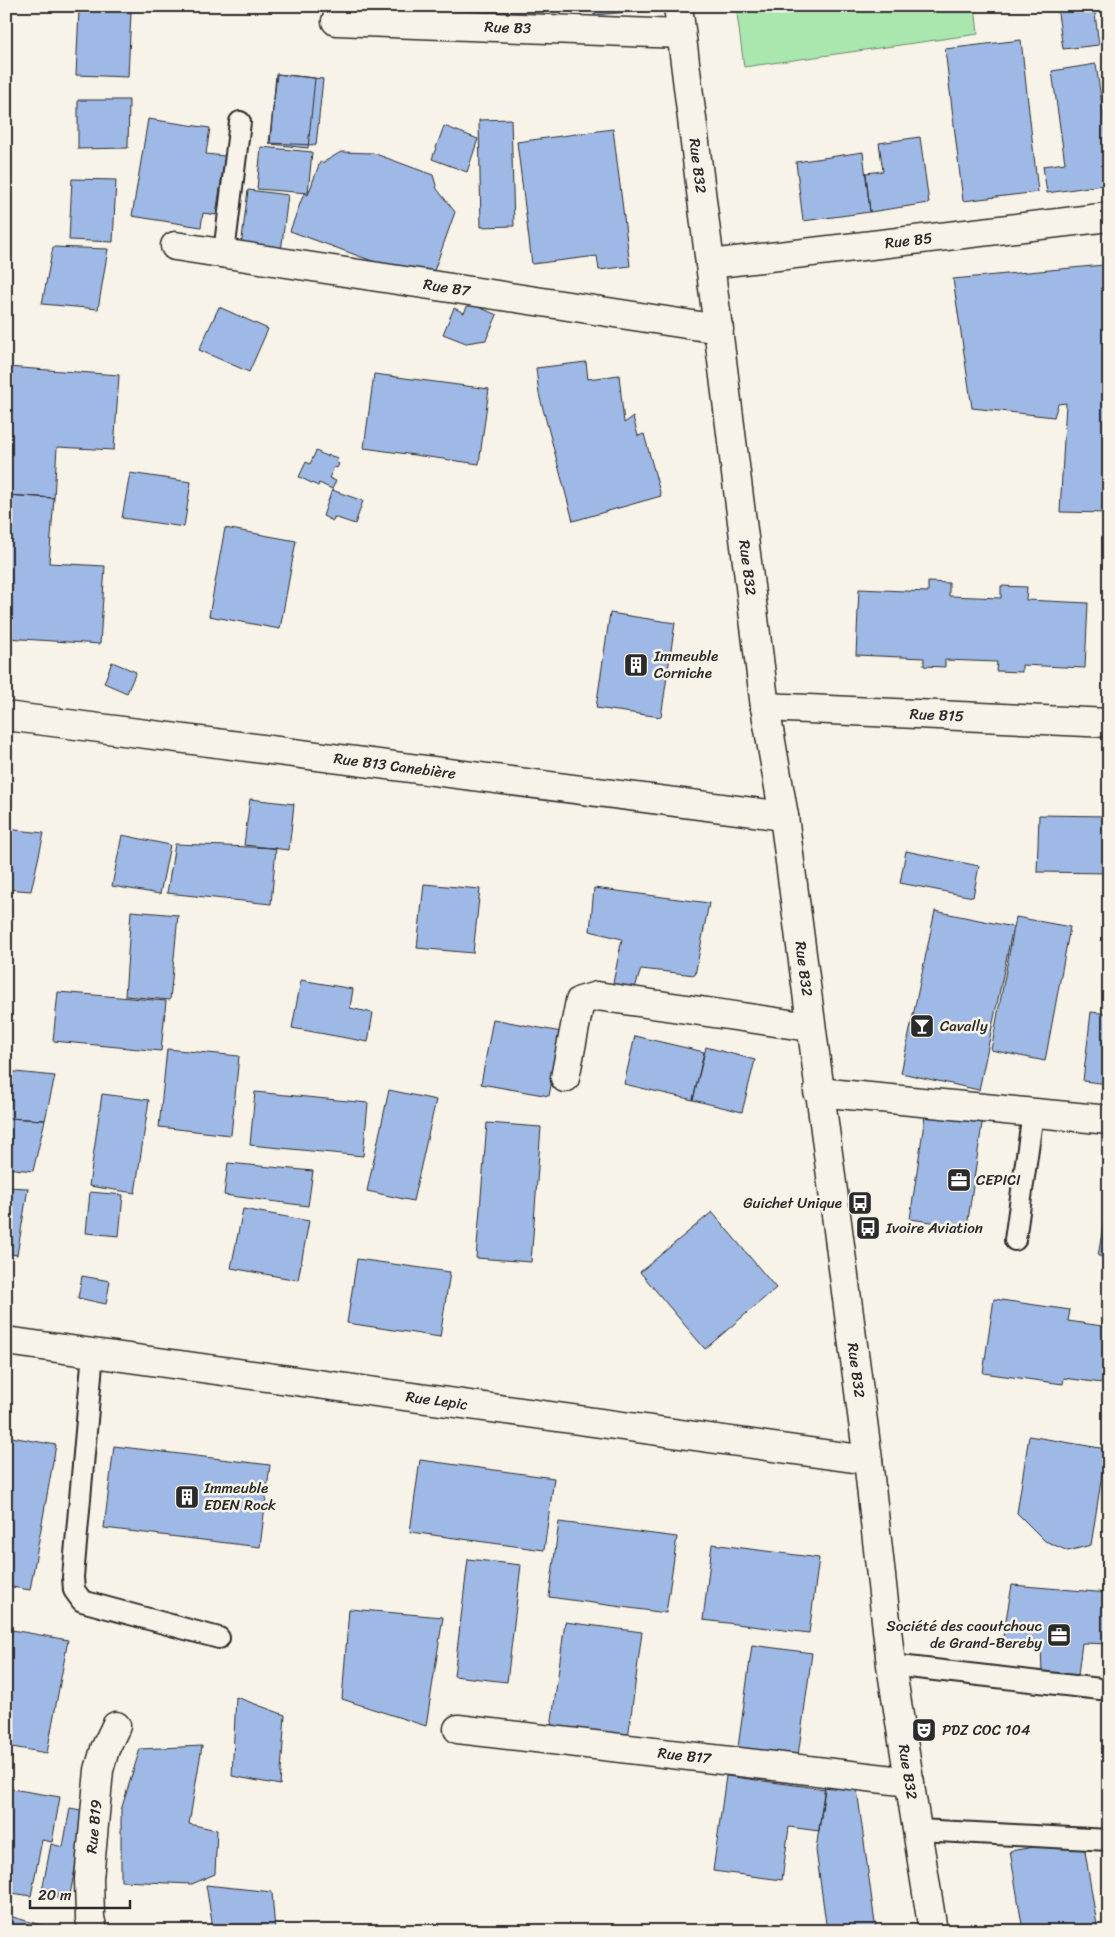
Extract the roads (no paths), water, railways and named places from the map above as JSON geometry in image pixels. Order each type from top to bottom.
[{"type":"street","name":"Rue B32","points":[[678,6],[765,707],[784,816],[818,1092],[868,1460],[891,1665],[933,1931]]},
{"type":"street","name":"Rue B3","points":[[336,21],[681,34]]},
{"type":"street","name":"Rue B5","points":[[710,264],[1109,217]]},
{"type":"street","name":"Rue B7","points":[[175,246],[719,329]]},
{"type":"street","name":"Rue B15","points":[[765,707],[1109,723]]},
{"type":"street","name":"Rue B13 Canebière","points":[[6,716],[784,816]]},
{"type":"street","points":[[565,1078],[580,1000],[597,996],[810,1027]]},
{"type":"street","points":[[818,1092],[1109,1120]]},
{"type":"street","name":"Rue Lepic","points":[[6,1341],[868,1460]]},
{"type":"street","name":"Rue B19","points":[[93,1931],[90,1918],[89,1879],[99,1770],[105,1749],[116,1726]]},
{"type":"street","name":"Rue B17","points":[[458,1729],[910,1782]]},
{"type":"lane","points":[[224,254],[240,122]]},
{"type":"lane","points":[[1015,1240],[1033,1113]]},
{"type":"lane","points":[[93,1352],[73,1577],[74,1590],[82,1601],[218,1638]]},
{"type":"lane","points":[[891,1665],[1109,1690]]},
{"type":"lane","points":[[918,1830],[1109,1840]]},
{"type":"place","name":"Immeuble Corniche","points":[[636,665]]},
{"type":"place","name":"Cavally","points":[[922,1026]]},
{"type":"place","name":"CEPICI","points":[[959,1180]]},
{"type":"place","name":"Guichet Unique","points":[[860,1203]]},
{"type":"place","name":"Ivoire Aviation","points":[[868,1228]]},
{"type":"place","name":"Immeuble EDEN Rock","points":[[187,1497]]},
{"type":"place","name":"Société des caoutchouc de Grand-Bereby","points":[[1059,1635]]},
{"type":"place","name":"PDZ COC 104","points":[[924,1730]]}]
